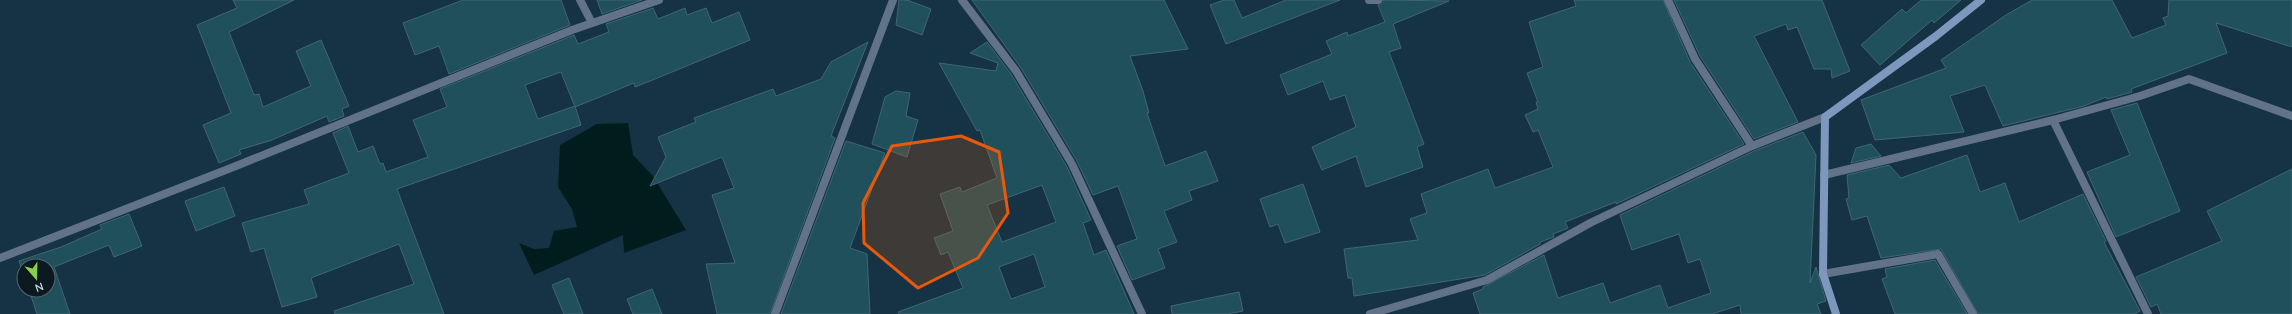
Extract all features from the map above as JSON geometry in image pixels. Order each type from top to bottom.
[{"type":"street","points":[[580,0],[592,23]]},
{"type":"street","points":[[0,258],[592,23],[659,0]]},
{"type":"street","points":[[775,314],[893,0]]},
{"type":"street","points":[[962,0],[1016,71],[1072,164],[1142,314]]},
{"type":"street","points":[[1369,0],[1378,0]]},
{"type":"street","points":[[1668,0],[1695,59],[1752,146]]},
{"type":"street","points":[[1370,314],[1487,280],[1592,222],[1752,146],[1825,117],[1936,36],[1981,0]]},
{"type":"street","points":[[1824,175],[2053,120],[2140,96],[2189,79],[2292,116]]},
{"type":"street","points":[[1825,117],[1823,274],[1836,314]]},
{"type":"street","points":[[2053,120],[2148,314]]},
{"type":"street","points":[[1823,274],[1938,254],[1973,314]]},
{"type":"highlighted area","points":[[961,136],[999,152],[1008,213],[978,258],[918,288],[864,243],[863,203],[892,146]]},
{"type":"shaded area","points":[[628,123],[633,155],[653,176],[686,230],[624,253],[623,235],[534,275],[519,243],[534,249],[549,248],[554,231],[577,227],[572,209],[558,187],[560,145],[597,124]]},
{"type":"building","points":[[233,0],[294,0],[229,32],[254,95],[259,94],[263,107],[311,86],[296,51],[321,40],[349,106],[342,109],[344,116],[329,122],[327,116],[272,140],[239,150],[241,154],[219,163],[203,125],[231,113],[197,25],[237,8]]},
{"type":"building","points":[[463,0],[561,0],[570,25],[449,74],[439,46],[415,55],[403,23]]},
{"type":"building","points":[[597,0],[642,0],[602,14]]},
{"type":"building","points":[[899,0],[907,0],[931,9],[922,35],[896,25]]},
{"type":"building","points":[[972,0],[1164,0],[1188,49],[1130,56],[1143,91],[1149,113],[1147,113],[1165,166],[1206,151],[1218,181],[1189,191],[1192,200],[1164,211],[1177,242],[1158,249],[1165,268],[1132,280],[1117,246],[1137,239],[1118,186],[1093,195],[1077,161],[1021,68]]},
{"type":"building","points":[[1224,0],[1234,0],[1242,18],[1286,0],[1340,0],[1226,44],[1210,5]]},
{"type":"building","points":[[1383,0],[1449,1],[1393,24],[1401,48],[1389,52],[1424,144],[1417,147],[1423,167],[1366,187],[1356,156],[1322,170],[1312,147],[1356,127],[1345,95],[1330,100],[1323,81],[1288,95],[1280,75],[1332,54],[1326,41],[1347,32],[1348,36],[1385,22],[1378,5]]},
{"type":"building","points":[[1574,0],[1663,0],[1690,62],[1744,144],[1616,204],[1616,202],[1565,222],[1568,228],[1553,234],[1554,237],[1540,242],[1540,244],[1485,275],[1354,296],[1352,278],[1348,278],[1344,249],[1418,240],[1410,219],[1427,213],[1421,194],[1488,169],[1495,188],[1553,167],[1538,130],[1533,132],[1525,115],[1538,109],[1536,102],[1538,102],[1527,73],[1543,67],[1529,22],[1576,6]]},
{"type":"building","points":[[1674,0],[1822,0],[1850,71],[1832,78],[1831,69],[1814,69],[1797,27],[1788,30],[1786,24],[1754,36],[1798,122],[1754,139],[1700,56]]},
{"type":"building","points":[[1921,0],[1961,0],[1934,23],[1932,20],[1880,65],[1861,45],[1902,9],[1906,13]]},
{"type":"building","points":[[2032,0],[2112,0],[2132,38],[2166,25],[2163,18],[2168,16],[2169,0],[2292,0],[2292,47],[2216,23],[2227,53],[2131,89],[2132,92],[2107,99],[2106,97],[2084,106],[2003,126],[1985,85],[1950,96],[1964,132],[1875,140],[1861,100],[1946,68],[1941,60],[2006,15]]},
{"type":"building","points":[[653,8],[658,19],[685,8],[687,15],[706,8],[712,23],[739,12],[750,40],[635,87],[634,83],[575,107],[581,125],[397,189],[444,314],[335,314],[334,311],[414,284],[399,244],[311,278],[317,297],[282,307],[264,248],[251,252],[242,223],[309,204],[304,190],[349,173],[333,133],[348,126],[358,152],[373,146],[380,164],[383,163],[386,172],[428,157],[413,120],[447,107],[440,89],[574,35],[578,44],[609,32],[606,24]],"holes":[[[561,72],[575,106],[538,119],[525,85]]]},
{"type":"building","points":[[868,42],[831,136],[835,138],[770,314],[717,314],[706,264],[735,263],[712,195],[734,188],[722,157],[650,186],[666,157],[658,137],[696,122],[694,118],[773,89],[776,96],[821,79],[831,62]]},
{"type":"building","points":[[987,42],[1011,74],[1067,167],[1091,220],[1083,223],[1094,255],[1106,250],[1134,314],[899,314],[898,312],[963,288],[948,252],[941,255],[934,238],[953,231],[940,194],[960,187],[962,192],[997,178],[980,130],[977,131],[939,63],[996,71],[998,63],[970,53]],"holes":[[[1042,185],[1056,222],[1002,242],[987,205]],[[1034,254],[1045,287],[1011,299],[999,267]]]},
{"type":"building","points":[[896,91],[910,93],[906,116],[918,120],[907,157],[872,144],[885,97]]},
{"type":"building","points":[[2137,103],[2180,211],[2116,237],[2087,172],[2130,155],[2111,110]]},
{"type":"building","points":[[1803,132],[1816,155],[1810,283],[1816,267],[1826,301],[1817,304],[1821,314],[1741,314],[1740,305],[1712,314],[1480,314],[1473,293],[1544,255],[1558,298],[1603,283],[1610,303],[1660,285],[1668,308],[1711,293],[1700,259],[1688,263],[1679,234],[1632,250],[1620,215],[1754,151]]},
{"type":"building","points":[[846,141],[885,153],[850,248],[867,254],[870,314],[781,314]]},
{"type":"building","points":[[1871,144],[1881,156],[1851,163],[1856,148]]},
{"type":"building","points":[[1967,155],[1980,192],[2005,183],[2019,222],[2083,194],[2106,241],[2104,242],[2140,311],[2134,314],[1978,314],[1941,249],[1881,258],[1867,216],[1852,220],[1846,199],[1849,198],[1847,175],[1889,165],[1901,178]]},
{"type":"building","points":[[2292,169],[2292,314],[2161,314],[2157,304],[2151,307],[2136,277],[2222,241],[2207,211]]},
{"type":"building","points":[[1303,184],[1320,232],[1285,243],[1278,224],[1270,227],[1260,199]]},
{"type":"building","points":[[224,187],[235,216],[196,231],[185,201]]},
{"type":"building","points":[[129,214],[142,246],[114,257],[109,245],[56,266],[56,258],[28,258],[61,247],[102,229],[100,225]]},
{"type":"building","points":[[1935,260],[1967,314],[1895,314],[1882,279],[1887,277],[1885,269]]},
{"type":"building","points":[[56,273],[70,314],[37,314],[32,298],[56,298]]},
{"type":"building","points":[[569,278],[583,314],[564,314],[552,285]]},
{"type":"building","points":[[652,289],[662,314],[633,314],[627,299]]},
{"type":"building","points":[[1239,292],[1243,311],[1227,314],[1172,314],[1171,306]]}]
